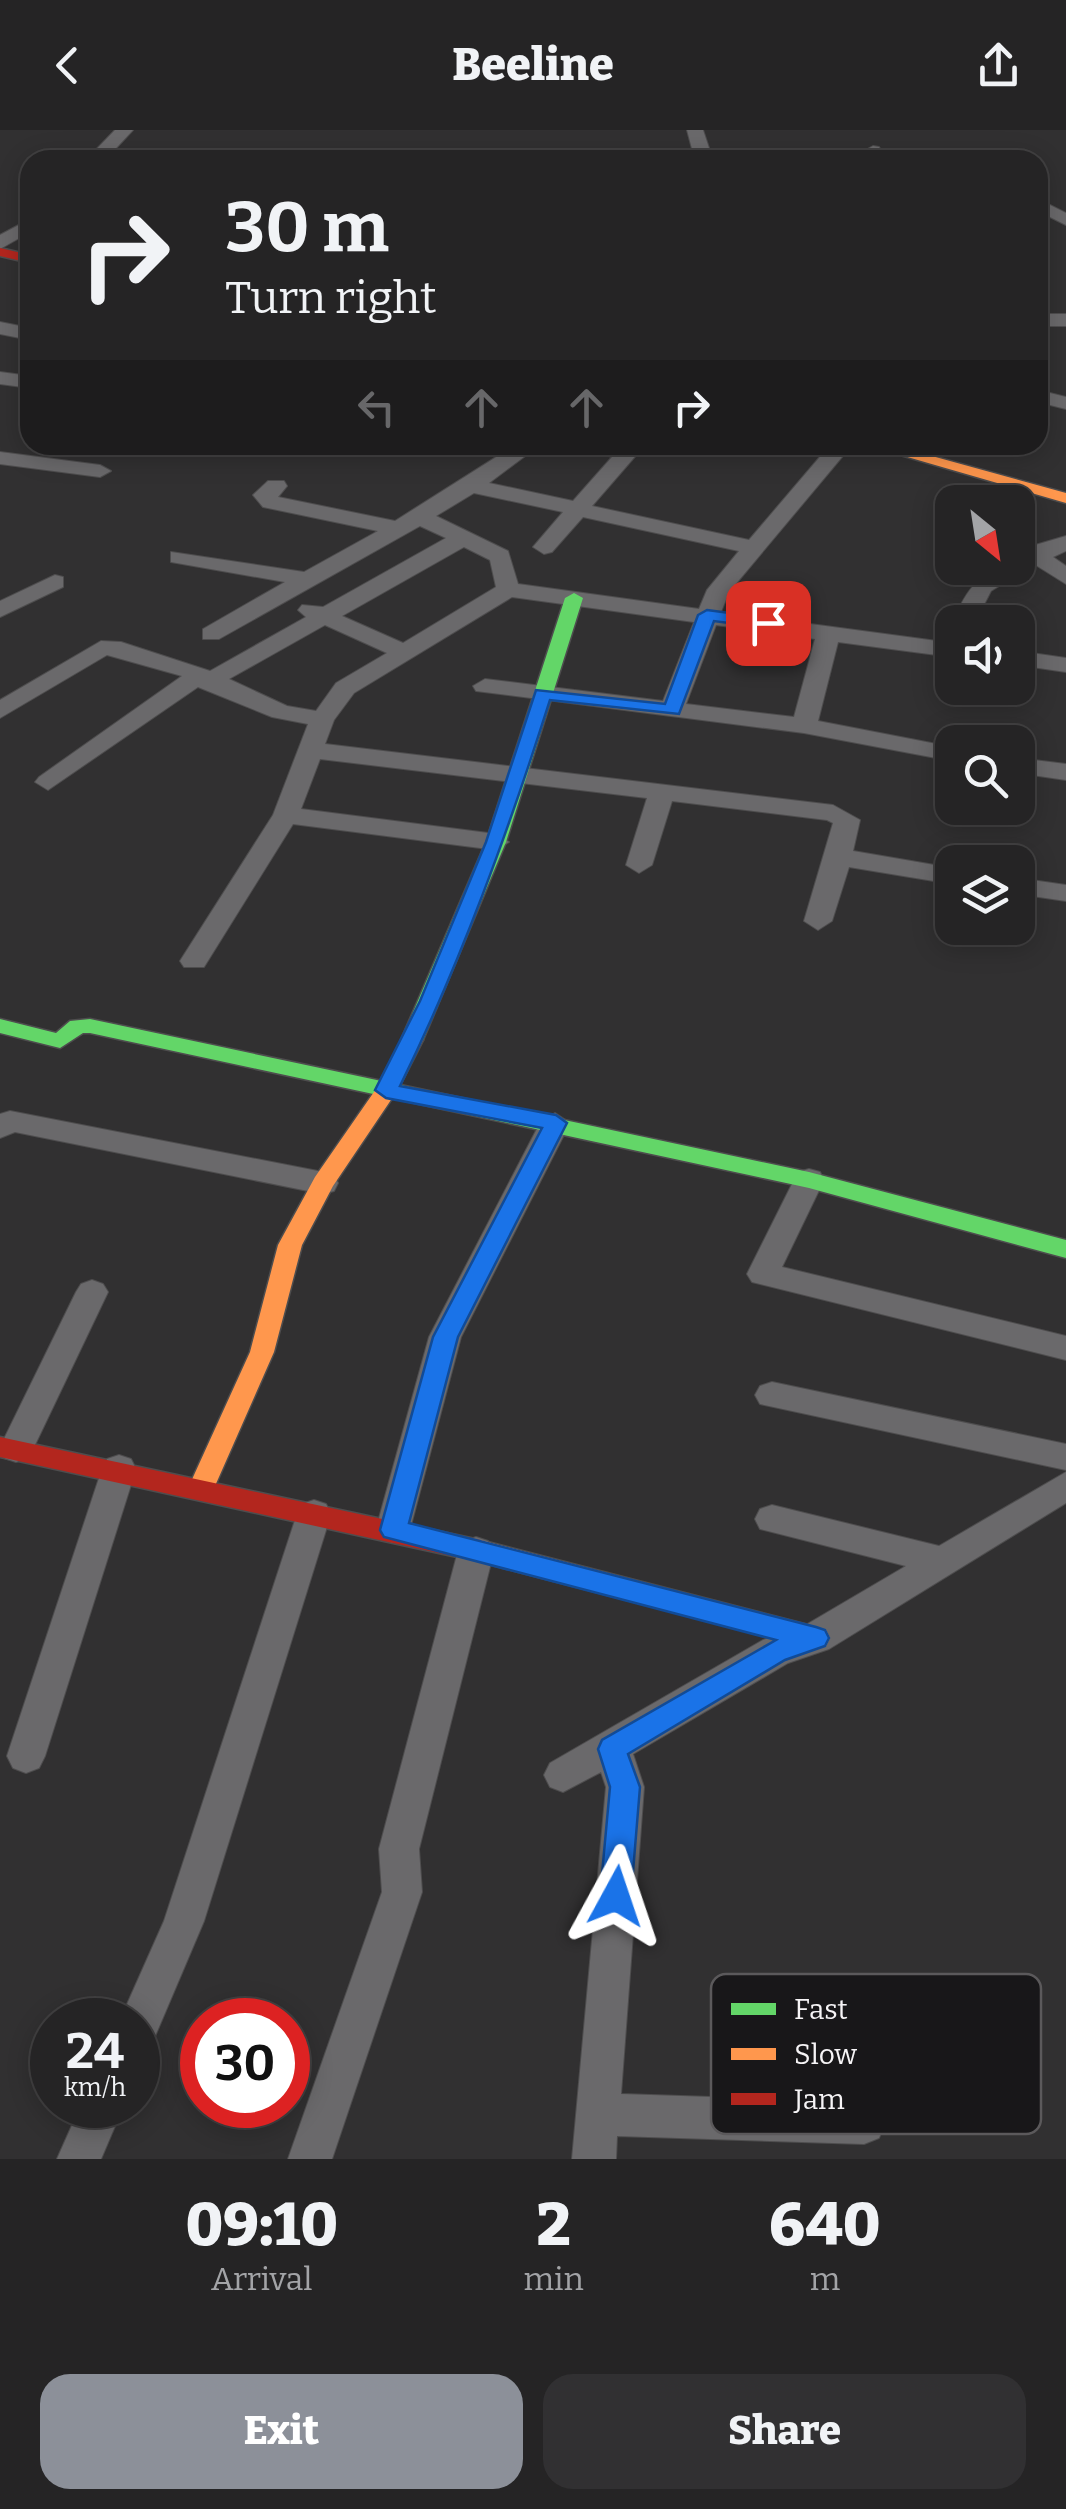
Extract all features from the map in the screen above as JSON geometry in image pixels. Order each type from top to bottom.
[{"type":"main road","points":[[910,455],[1066,498]]},
{"type":"main road","points":[[970,455],[1066,482]]},
{"type":"main road","points":[[202,1486],[262,1352],[290,1245],[323,1183],[386,1090],[431,1001],[462,916],[496,842],[574,598]]},
{"type":"main road","points":[[0,1026],[60,1042],[78,1026],[90,1026],[556,1123],[809,1180],[1066,1248]]},
{"type":"main road","points":[[8,1448],[202,1486],[394,1530],[816,1638]]},
{"type":"street","points":[[105,150],[126,130]]},
{"type":"street","points":[[22,455],[100,471]]},
{"type":"street","points":[[211,634],[301,578],[418,516],[515,455]]},
{"type":"street","points":[[544,547],[626,455]]},
{"type":"street","points":[[672,710],[718,590],[832,455]]},
{"type":"street","points":[[276,486],[264,495],[271,502],[395,528]]},
{"type":"street","points":[[468,486],[752,547]]},
{"type":"street","points":[[418,516],[500,556],[508,590]]},
{"type":"street","points":[[48,782],[203,679],[463,538]]},
{"type":"street","points":[[1035,556],[1066,543]]},
{"type":"street","points":[[179,557],[301,578]]},
{"type":"street","points":[[1035,567],[1066,577]]},
{"type":"street","points":[[0,610],[56,582]]},
{"type":"street","points":[[194,961],[286,815],[322,719],[345,688],[508,590],[935,647]]},
{"type":"street","points":[[276,594],[404,652]]},
{"type":"street","points":[[804,726],[829,631]]},
{"type":"street","points":[[0,711],[101,648],[113,646],[281,712],[322,719]]},
{"type":"street","points":[[1035,660],[1066,665]]},
{"type":"street","points":[[485,686],[804,726],[935,751]]},
{"type":"street","points":[[310,750],[516,772],[662,795],[833,812],[847,820],[840,858],[818,921]]},
{"type":"street","points":[[1035,768],[1066,772]]},
{"type":"street","points":[[639,865],[662,795]]},
{"type":"street","points":[[286,815],[496,842]]},
{"type":"street","points":[[840,858],[935,873]]},
{"type":"street","points":[[1035,888],[1066,893]]},
{"type":"street","points":[[0,1128],[10,1121],[323,1183]]},
{"type":"street","points":[[394,1530],[446,1337],[556,1123]]},
{"type":"street","points":[[809,1180],[763,1274],[1066,1348]]},
{"type":"street","points":[[8,1448],[92,1292]]},
{"type":"street","points":[[772,1395],[1066,1457]]},
{"type":"street","points":[[26,1756],[120,1469]]},
{"type":"street","points":[[563,1775],[776,1652],[816,1638],[1066,1486]]},
{"type":"street","points":[[150,1998],[184,1921],[314,1514]]},
{"type":"street","points":[[772,1519],[928,1557],[938,1564]]},
{"type":"street","points":[[310,2159],[402,1892],[399,1849],[476,1550]]},
{"type":"street","points":[[594,2159],[625,1787],[612,1749]]},
{"type":"street","points":[[596,2114],[711,2118]]},
{"type":"street","points":[[79,2159],[93,2128]]},
{"type":"traffic: fast","points":[[412,1040],[496,842],[574,598]]},
{"type":"traffic: fast","points":[[0,1026],[60,1041],[78,1026],[90,1026],[809,1180],[1066,1249]]},
{"type":"traffic: slow","points":[[910,455],[1066,498]]},
{"type":"traffic: slow","points":[[202,1486],[262,1352],[290,1245],[323,1183],[386,1091],[412,1040]]},
{"type":"traffic: slow","points":[[480,1551],[816,1638]]},
{"type":"traffic: jam","points":[[0,252],[20,257]]},
{"type":"traffic: jam","points":[[0,1447],[480,1551]]},
{"type":"route","points":[[616,1896],[625,1787],[612,1749],[776,1652],[816,1638],[394,1530],[446,1337],[556,1123],[386,1090],[431,1001],[462,916],[496,842],[543,694],[672,710],[707,615],[768,623]]}]
